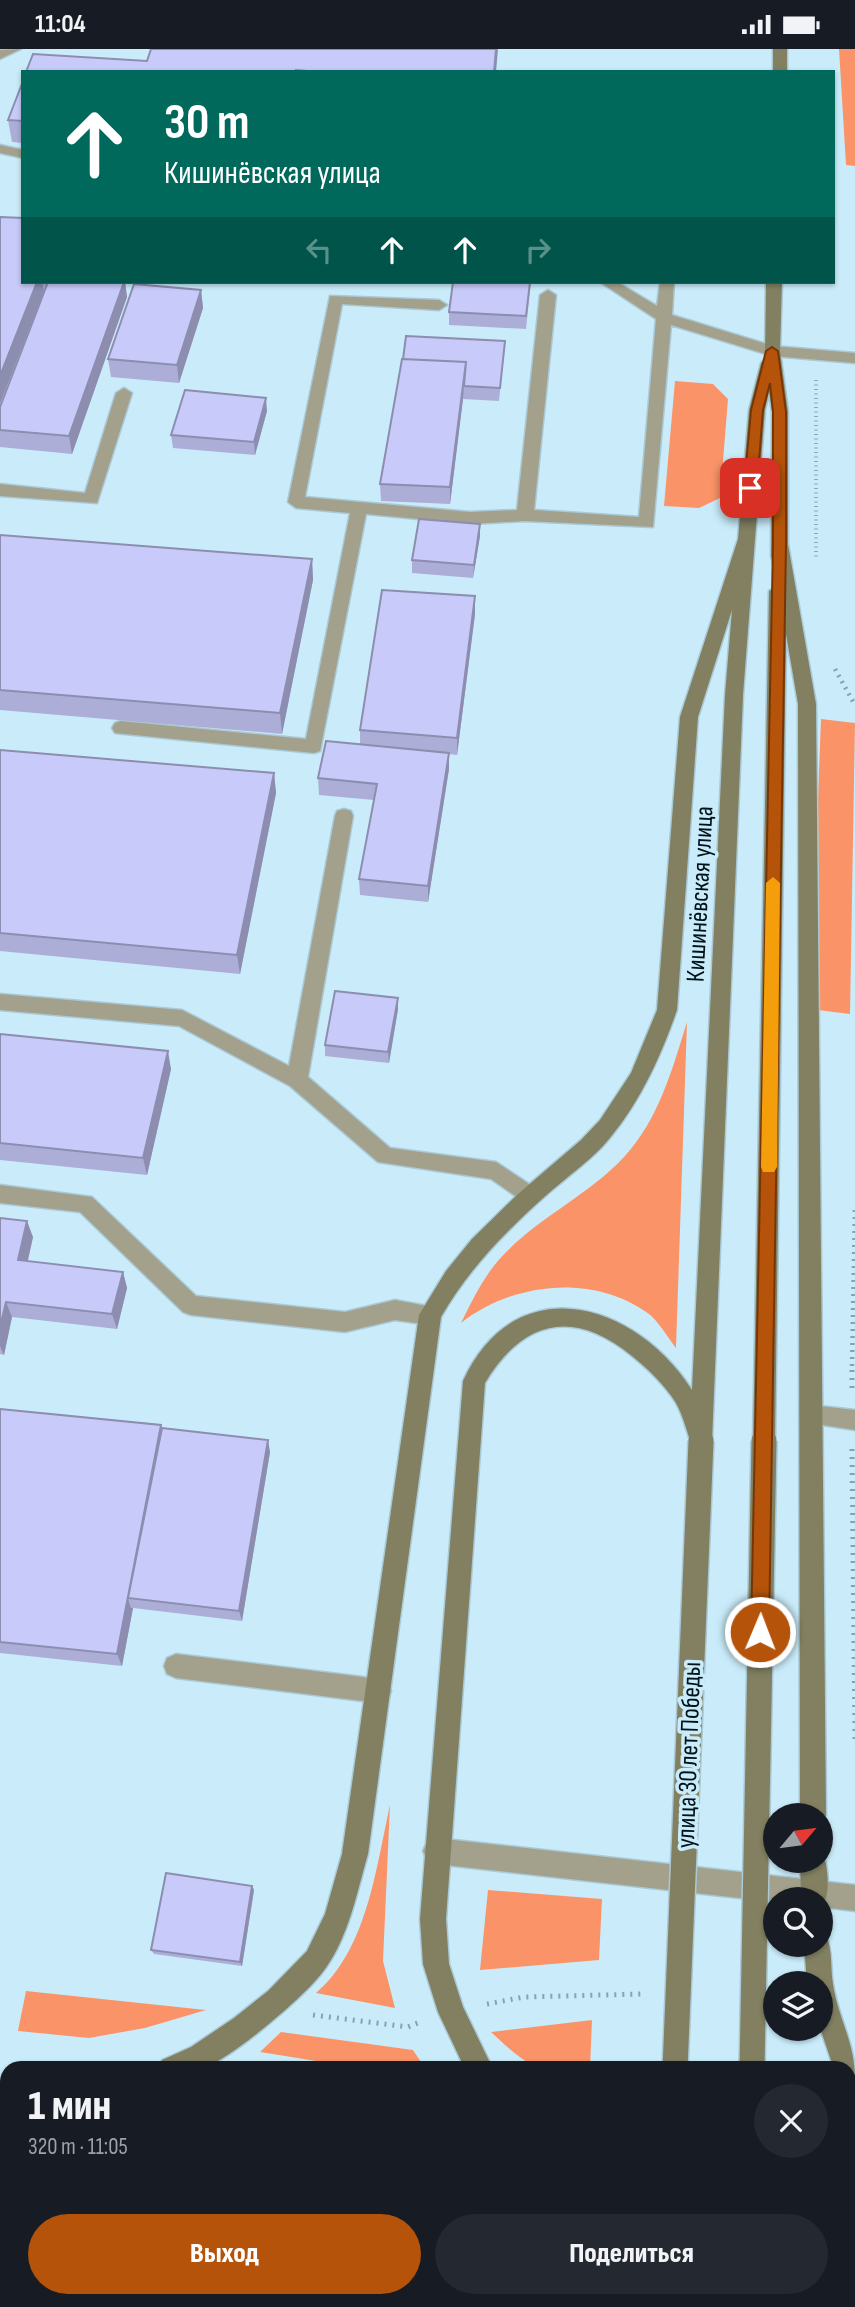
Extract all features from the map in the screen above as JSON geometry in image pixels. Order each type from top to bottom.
[{"type":"street","points":[[780,49],[780,70]]},
{"type":"street","name":"Кишинёвская улица","points":[[752,2061],[779,544],[779,412],[772,351],[774,284]]},
{"type":"street","name":"Кишинёвская улица","points":[[701,1441],[733,709],[757,410],[772,351]]},
{"type":"street","points":[[189,2061],[277,2000],[316,1960],[337,1918],[355,1854],[380,1691],[430,1315],[449,1280],[485,1238],[594,1141],[626,1101],[654,1048],[667,1010],[690,717],[746,540]]},
{"type":"street","points":[[779,544],[807,704],[813,1803]]},
{"type":"street","points":[[476,2061],[452,2012],[436,1964],[433,1919],[436,1850],[474,1381],[483,1361],[498,1344],[515,1331],[535,1320],[557,1314],[578,1316],[601,1323],[626,1336],[665,1371],[686,1401],[701,1441]]},
{"type":"street","name":"улица 30 лет Победы","points":[[675,2061],[701,1441]]},
{"type":"street","points":[[833,2026],[844,2061]]},
{"type":"lane","points":[[0,55],[14,49]]},
{"type":"lane","points":[[0,149],[21,154]]},
{"type":"lane","points":[[610,284],[665,318],[772,351],[855,358]]},
{"type":"lane","points":[[439,305],[335,299],[296,502],[470,518],[525,515],[647,523],[667,284]]},
{"type":"lane","points":[[525,515],[548,295]]},
{"type":"lane","points":[[0,491],[91,499],[124,393]]},
{"type":"lane","points":[[121,728],[314,747],[359,508]]},
{"type":"lane","points":[[298,1080],[345,816]]},
{"type":"lane","points":[[0,1002],[183,1018],[298,1080],[386,1156],[496,1171],[531,1196]]},
{"type":"lane","points":[[0,1194],[85,1203],[191,1305],[345,1322],[395,1310],[430,1315]]},
{"type":"lane","points":[[811,1415],[853,1420]]},
{"type":"lane","points":[[176,1666],[380,1691]]},
{"type":"lane","points":[[436,1850],[763,1890]]},
{"type":"lane","points":[[833,1897],[855,1898]]},
{"type":"path","points":[[816,354],[817,570]]},
{"type":"path","points":[[829,660],[855,705]]},
{"type":"path","points":[[855,1208],[855,1739]]},
{"type":"path","points":[[277,2000],[307,2014],[408,2027],[452,2012],[524,1997],[649,1994]]},
{"type":"shaded area","points":[[839,49],[855,49],[855,166],[846,165]]},
{"type":"shaded area","points":[[675,381],[713,384],[728,399],[720,498],[699,508],[664,506]]},
{"type":"shaded area","points":[[821,719],[855,723],[850,1014],[810,1009]]},
{"type":"shaded area","points":[[687,1022],[676,1348],[649,1314],[604,1292],[579,1288],[529,1291],[482,1309],[461,1323],[484,1280],[507,1251],[609,1172],[636,1142],[663,1093]]},
{"type":"shaded area","points":[[390,1805],[383,1961],[395,2008],[316,1993],[333,1975],[358,1931],[374,1881]]},
{"type":"shaded area","points":[[488,1890],[602,1899],[599,1960],[480,1970]]},
{"type":"shaded area","points":[[26,1991],[206,2010],[145,2028],[89,2038],[18,2031]]},
{"type":"shaded area","points":[[592,2020],[590,2061],[526,2061],[491,2032]]},
{"type":"shaded area","points":[[281,2032],[413,2050],[420,2061],[316,2061],[260,2052]]},
{"type":"building","points":[[151,49],[496,49],[494,70],[27,70],[33,54],[147,61]]},
{"type":"building","points":[[21,86],[21,121],[8,120]]},
{"type":"building","points":[[0,217],[21,218],[21,284],[36,284],[0,376]]},
{"type":"building","points":[[47,284],[123,284],[69,436],[0,430],[0,407]]},
{"type":"building","points":[[134,284],[201,290],[177,365],[108,359]]},
{"type":"building","points":[[453,284],[530,284],[526,316],[449,312]]},
{"type":"building","points":[[406,336],[505,341],[500,388],[464,386],[466,362],[403,359]]},
{"type":"building","points":[[402,359],[466,362],[450,487],[380,484]]},
{"type":"building","points":[[185,390],[266,398],[254,442],[171,435]]},
{"type":"building","points":[[419,519],[480,524],[474,565],[412,560]]},
{"type":"building","points":[[0,535],[312,559],[280,713],[0,690]]},
{"type":"building","points":[[382,590],[475,596],[457,738],[360,730]]},
{"type":"building","points":[[326,741],[449,753],[428,886],[359,879],[377,784],[318,778]]},
{"type":"building","points":[[0,750],[274,773],[237,955],[0,933]]},
{"type":"building","points":[[335,991],[398,998],[388,1052],[325,1045]]},
{"type":"building","points":[[0,1034],[168,1051],[143,1158],[0,1143]]},
{"type":"building","points":[[0,1218],[27,1221],[18,1260],[123,1272],[112,1314],[6,1302],[0,1327]]},
{"type":"building","points":[[0,1409],[161,1425],[117,1654],[0,1642]]},
{"type":"building","points":[[162,1428],[268,1440],[239,1611],[128,1598]]},
{"type":"building","points":[[166,1873],[252,1886],[240,1962],[151,1950]]},
{"type":"slow traffic","points":[[769,1167],[773,883]]},
{"type":"route","points":[[750,488],[757,410],[772,351],[779,412],[779,544],[760,1632]]}]
